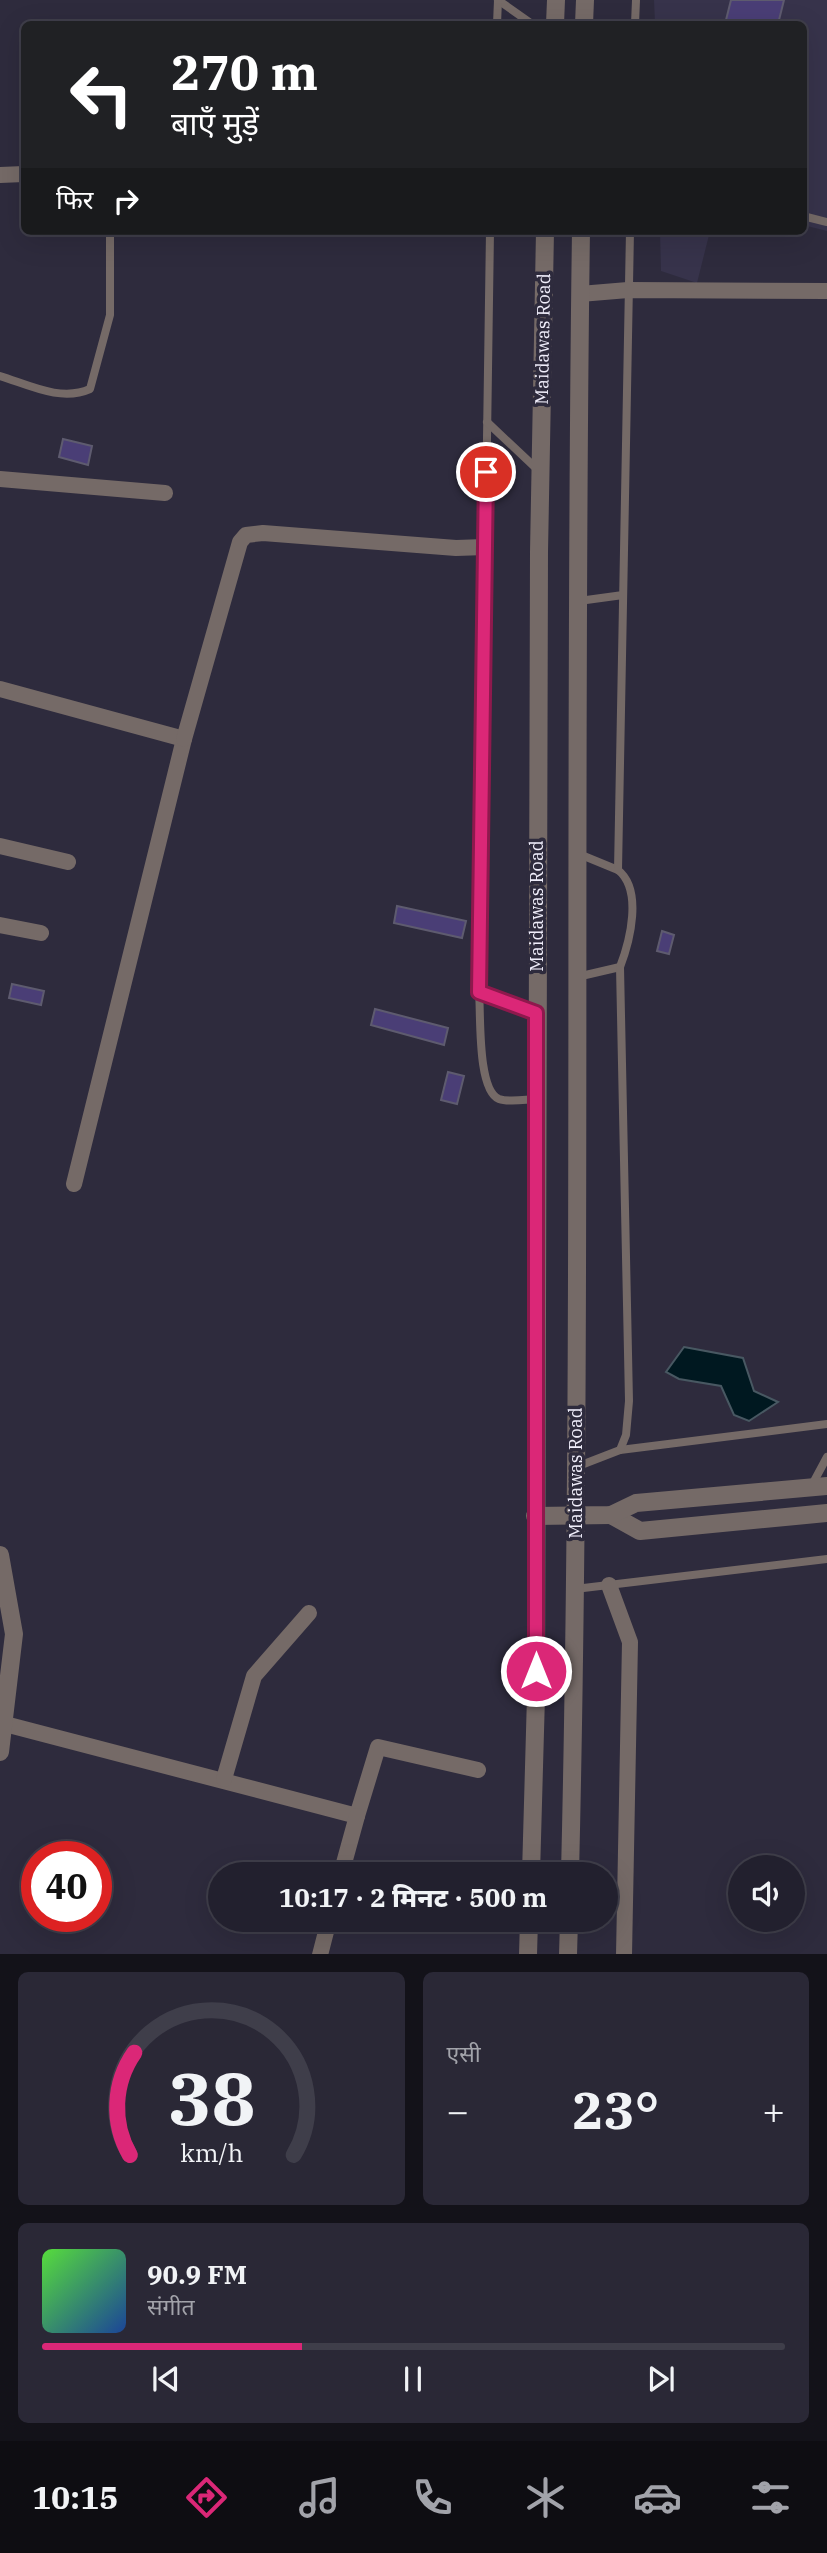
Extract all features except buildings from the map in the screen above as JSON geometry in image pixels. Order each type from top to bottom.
[{"type":"street","points":[[555,21],[556,0]]},
{"type":"street","points":[[584,21],[585,0]]},
{"type":"street","points":[[0,175],[21,174]]},
{"type":"street","name":"Maidawas Road","points":[[530,1862],[536,1696],[536,1013],[545,235]]},
{"type":"street","name":"Maidawas Road","points":[[570,1862],[576,1514],[576,601],[581,235]]},
{"type":"street","points":[[580,294],[628,289],[827,291]]},
{"type":"street","points":[[0,479],[165,493]]},
{"type":"street","points":[[74,1184],[184,739],[240,542],[246,535],[263,533],[456,548],[485,547]]},
{"type":"street","points":[[0,690],[184,739]]},
{"type":"street","points":[[0,846],[68,862]]},
{"type":"street","points":[[0,925],[41,933]]},
{"type":"street","points":[[611,1515],[636,1503],[818,1487]]},
{"type":"street","points":[[535,1516],[611,1515],[640,1531],[827,1513]]},
{"type":"street","points":[[0,1555],[14,1634],[0,1752]]},
{"type":"street","points":[[609,1585],[630,1642],[624,1954]]},
{"type":"street","points":[[224,1779],[254,1676],[309,1613]]},
{"type":"street","points":[[5,1724],[224,1779],[357,1816]]},
{"type":"street","points":[[344,1862],[378,1747],[478,1770]]},
{"type":"street","points":[[320,1954],[326,1932]]},
{"type":"street","points":[[528,1954],[529,1932]]},
{"type":"street","points":[[568,1954],[569,1932]]},
{"type":"lane","points":[[497,21],[498,0],[528,21]]},
{"type":"lane","points":[[635,21],[636,0]]},
{"type":"lane","points":[[807,217],[827,222]]},
{"type":"lane","points":[[0,376],[62,395],[77,395],[90,389],[110,315],[110,235]]},
{"type":"lane","points":[[490,235],[479,992],[485,1081],[492,1094],[501,1100],[538,1099]]},
{"type":"lane","points":[[618,870],[629,235]]},
{"type":"lane","points":[[486,422],[541,472]]},
{"type":"lane","points":[[576,601],[622,595]]},
{"type":"lane","points":[[576,853],[618,870],[626,876],[630,891],[631,927],[620,967],[629,1401],[626,1435],[620,1450]]},
{"type":"lane","points":[[577,977],[620,967]]},
{"type":"lane","points":[[479,992],[536,1013]]},
{"type":"lane","points":[[576,1467],[620,1450],[827,1424]]},
{"type":"lane","points":[[818,1487],[827,1457]]},
{"type":"lane","points":[[575,1590],[827,1559]]},
{"type":"shaded area","points":[[654,0],[827,0],[827,231],[807,226],[807,21],[655,21]]},
{"type":"shaded area","points":[[660,235],[709,235],[697,283],[661,271]]},
{"type":"water","points":[[684,1347],[743,1358],[754,1391],[778,1402],[749,1421],[734,1415],[721,1386],[679,1379],[666,1372]]},
{"type":"route","points":[[486,472],[479,992],[536,1013],[536,1671]]}]
